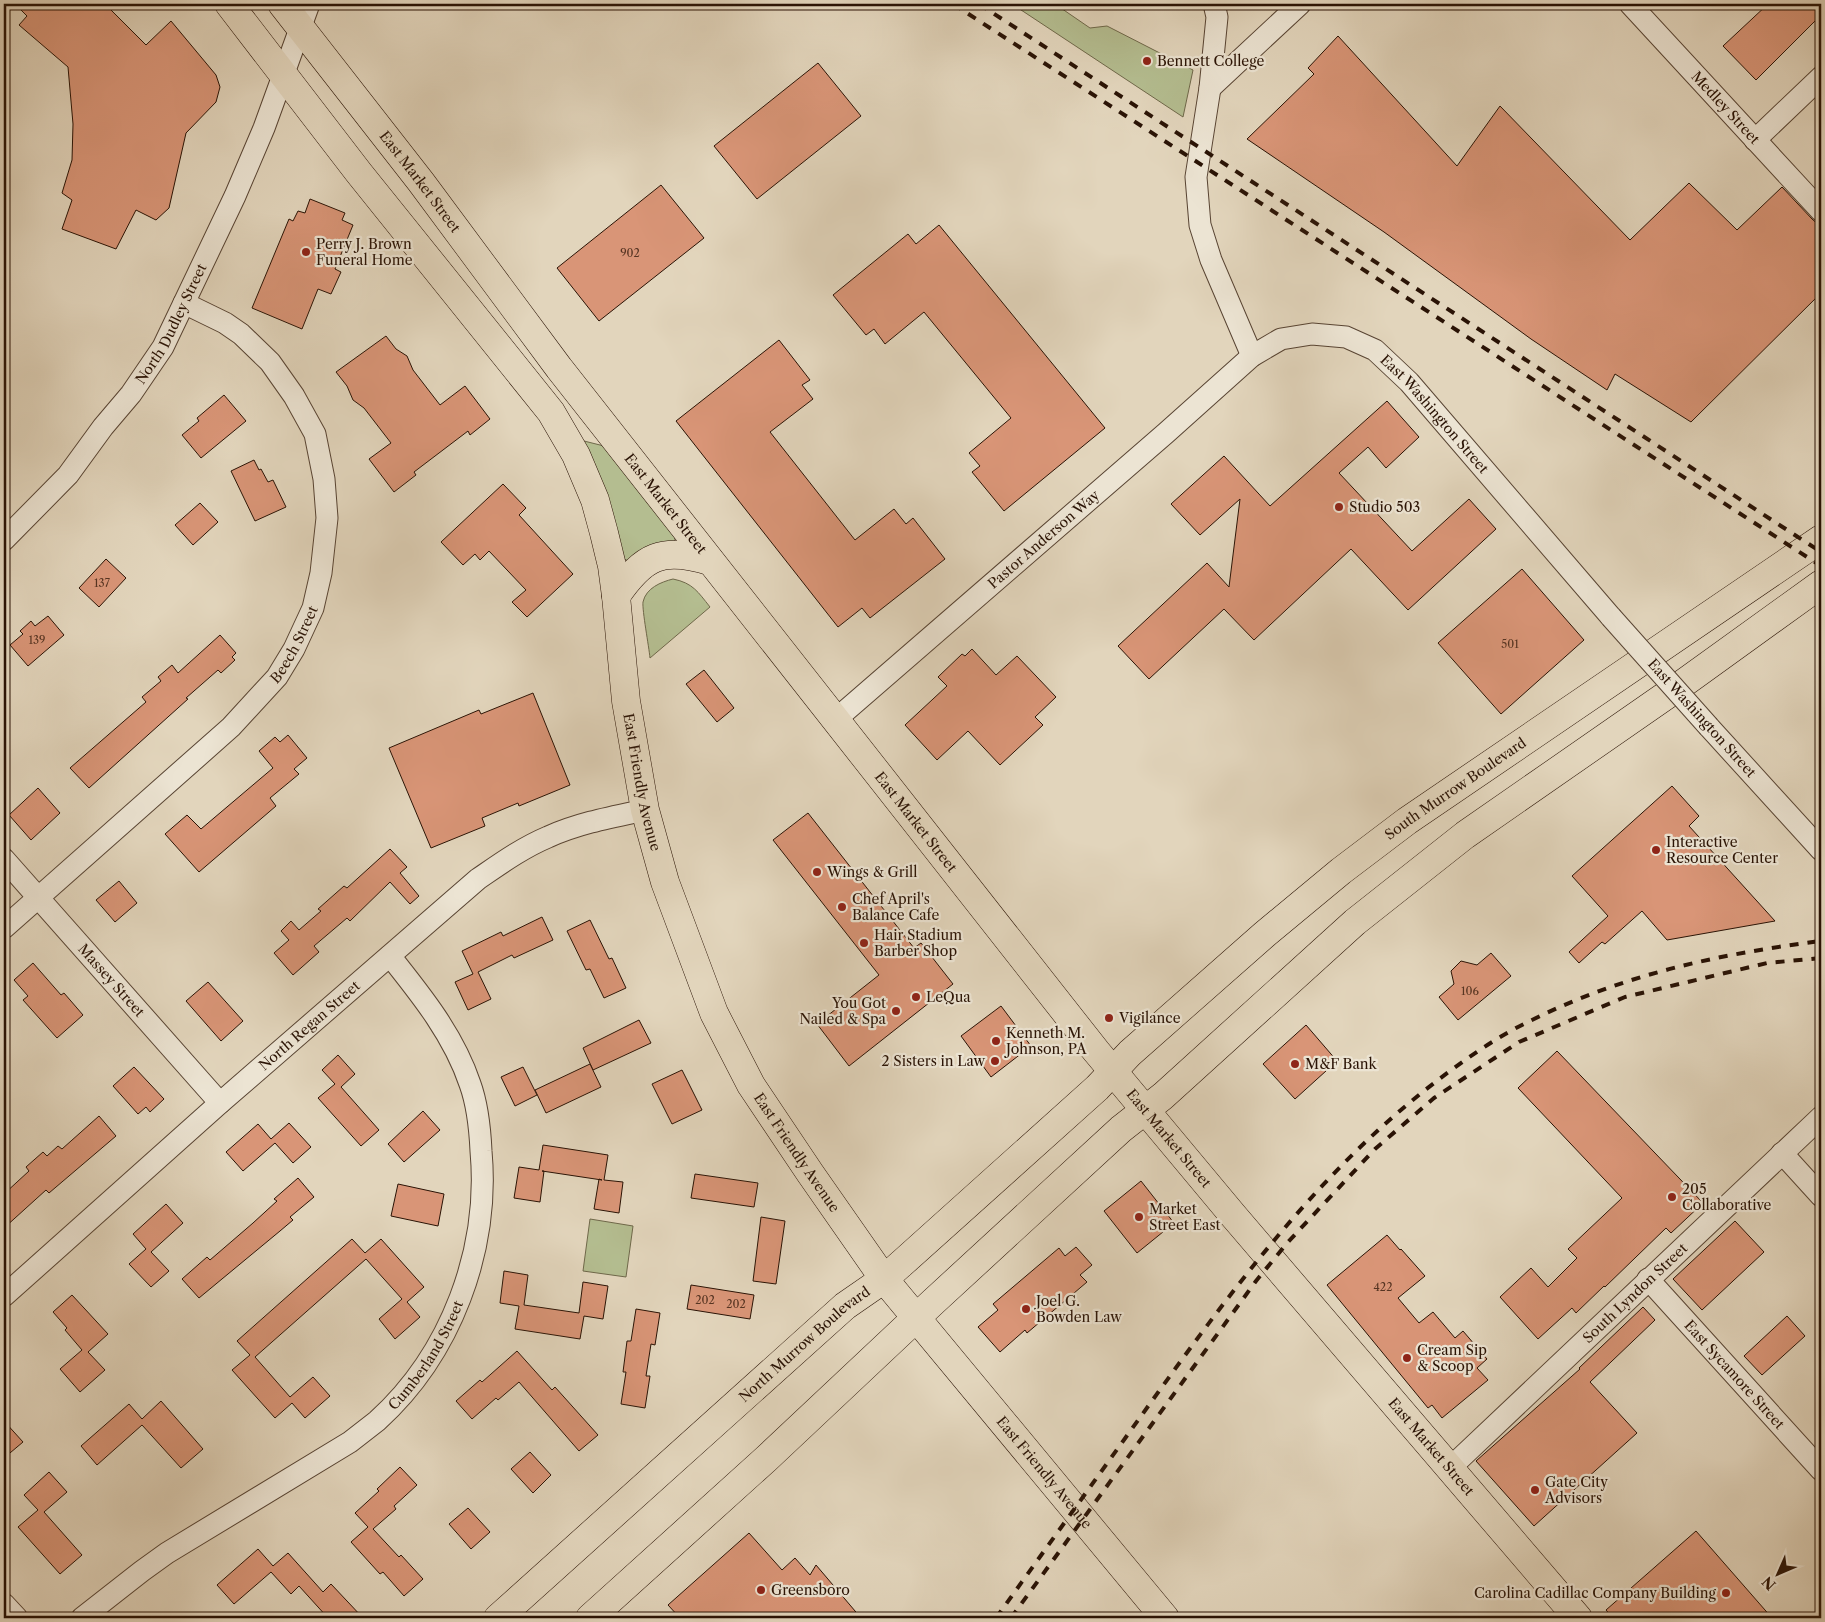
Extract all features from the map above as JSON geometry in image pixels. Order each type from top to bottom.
[{"type":"main road","points":[[229,4],[359,172],[550,412],[576,455],[595,500],[612,566],[616,596]]},
{"type":"main road","name":"East Market Street","points":[[282,4],[304,15],[421,182],[559,368],[1113,1071],[1578,1618]]},
{"type":"main road","points":[[550,412],[572,427],[588,432],[608,429]]},
{"type":"main road","name":"South Murrow Boulevard","points":[[1113,1071],[1130,1053],[1264,934],[1341,871],[1407,821],[1821,538]]},
{"type":"main road","points":[[616,596],[629,577],[644,564],[663,555],[681,554],[710,561]]},
{"type":"main road","points":[[590,1618],[766,1459],[1121,1129],[1184,1077],[1355,922],[1465,834],[1681,685],[1821,584]]},
{"type":"main road","name":"East Friendly Avenue","points":[[616,596],[626,701],[645,810],[665,882],[714,1013],[751,1085],[815,1182],[884,1279],[1165,1618]]},
{"type":"main road","name":"North Murrow Boulevard","points":[[498,1618],[845,1306],[884,1279],[1097,1088],[1113,1071]]},
{"type":"street","points":[[1214,4],[1217,17],[1210,88],[1196,177],[1200,225],[1211,260],[1252,356]]},
{"type":"street","points":[[1210,88],[1300,4]]},
{"type":"street","name":"Medley Street","points":[[1630,4],[1821,211]]},
{"type":"street","name":"North Dudley Street","points":[[4,540],[68,474],[103,427],[131,394],[163,347],[235,196],[264,128],[304,15]]},
{"type":"street","points":[[1755,140],[1821,77]]},
{"type":"street","name":"Beech Street","points":[[4,928],[231,727],[277,677],[294,649],[312,608],[321,573],[327,518],[324,479],[315,434],[295,398],[270,362],[241,334],[225,323],[184,303]]},
{"type":"street","name":"East Washington Street","points":[[1252,356],[1281,339],[1312,334],[1346,337],[1375,350],[1409,382],[1611,616],[1821,850]]},
{"type":"street","name":"Pastor Anderson Way","points":[[835,720],[1252,356]]},
{"type":"street","name":"North Regan Street","points":[[4,1296],[478,879],[517,852],[546,837],[575,826],[645,810]]},
{"type":"street","name":"Massey Street","points":[[4,859],[220,1104]]},
{"type":"street","name":"Cumberland Street","points":[[82,1618],[142,1570],[175,1548],[350,1442],[377,1420],[412,1382],[436,1349],[451,1318],[470,1272],[479,1227],[483,1174],[479,1121],[471,1085],[457,1053],[431,1008],[390,956]]},
{"type":"street","name":"South Lyndon Street","points":[[1449,1468],[1821,1117]]},
{"type":"street","points":[[1782,1153],[1821,1196]]},
{"type":"street","name":"East Sycamore Street","points":[[1648,1279],[1821,1470]]},
{"type":"street","points":[[4,1604],[17,1618]]},
{"type":"green space","points":[[1012,4],[1055,4],[1090,28],[1107,26],[1193,70],[1183,117]]},
{"type":"green space","points":[[584,441],[604,446],[674,534],[675,540],[671,545],[631,561],[622,557],[582,444]]},
{"type":"green space","points":[[673,579],[690,586],[710,607],[650,658],[643,602],[651,589]]},
{"type":"green space","points":[[590,1219],[633,1226],[626,1277],[583,1271]]},
{"type":"building","points":[[15,4],[105,4],[146,45],[171,21],[216,75],[220,87],[216,102],[186,133],[169,208],[156,220],[136,210],[116,249],[62,229],[72,200],[62,193],[72,160],[73,124],[68,67],[19,25],[27,16]]},
{"type":"building","points":[[1768,4],[1821,4],[1821,15],[1756,80],[1723,46]]},
{"type":"building","points":[[1338,36],[1457,166],[1500,106],[1630,240],[1689,183],[1737,230],[1782,187],[1821,227],[1821,293],[1691,422],[1615,374],[1607,390],[1531,339],[1384,232],[1247,139],[1314,74],[1308,68]]},
{"type":"building","points":[[818,63],[861,116],[757,199],[714,146]]},
{"type":"building","points":[[661,185],[704,238],[599,321],[557,268]]},
{"type":"building","points":[[310,199],[345,213],[342,220],[353,225],[335,269],[341,272],[331,294],[318,289],[302,329],[252,308],[289,219],[293,221],[298,211],[305,213]]},
{"type":"building","points":[[939,225],[1105,428],[1004,511],[972,472],[980,466],[969,453],[1011,418],[924,312],[885,344],[874,329],[866,335],[833,295],[908,234],[916,244]]},
{"type":"building","points":[[386,336],[396,349],[407,356],[413,370],[440,405],[465,386],[490,419],[470,435],[468,431],[414,472],[416,475],[394,492],[369,459],[391,443],[364,408],[353,400],[347,386],[336,372]]},
{"type":"building","points":[[779,340],[810,380],[802,385],[813,399],[770,432],[855,540],[894,509],[906,524],[913,518],[945,559],[870,618],[862,608],[838,627],[676,421]]},
{"type":"building","points":[[224,395],[246,421],[201,458],[182,435],[199,421],[197,418]]},
{"type":"building","points":[[1387,401],[1419,437],[1386,468],[1368,447],[1339,473],[1412,551],[1469,499],[1496,529],[1408,610],[1351,549],[1254,640],[1224,609],[1149,679],[1118,646],[1207,563],[1229,587],[1240,499],[1200,535],[1171,504],[1224,456],[1270,506]]},
{"type":"building","points":[[254,460],[268,482],[273,480],[286,507],[255,521],[231,471]]},
{"type":"building","points":[[503,484],[526,508],[519,515],[573,574],[527,617],[512,602],[526,590],[489,551],[480,560],[475,554],[463,565],[441,542]]},
{"type":"building","points":[[200,503],[218,522],[193,545],[175,525]]},
{"type":"building","points":[[106,559],[126,578],[99,607],[79,588]]},
{"type":"building","points":[[1522,569],[1584,640],[1501,714],[1438,643]]},
{"type":"building","points":[[48,616],[64,635],[28,666],[10,645],[23,634],[20,631],[31,621],[35,626]]},
{"type":"building","points":[[220,635],[236,653],[232,657],[235,660],[221,673],[218,670],[186,698],[188,699],[89,788],[70,768],[146,702],[142,697],[161,681],[158,677],[172,665],[178,673]]},
{"type":"building","points":[[972,649],[996,675],[1017,656],[1056,697],[1035,717],[1043,725],[1000,765],[968,731],[937,760],[905,725],[947,686],[938,677],[962,654],[965,656]]},
{"type":"building","points":[[704,670],[734,708],[717,722],[686,684]]},
{"type":"building","points":[[533,693],[570,785],[519,806],[518,803],[482,818],[485,826],[431,848],[389,748],[479,710],[481,714]]},
{"type":"building","points":[[288,735],[307,758],[294,769],[299,774],[270,798],[276,806],[199,872],[165,834],[187,815],[201,829],[273,768],[259,751],[275,737],[280,742]]},
{"type":"building","points":[[1672,786],[1699,816],[1689,826],[1775,921],[1667,940],[1642,911],[1605,944],[1602,942],[1579,963],[1569,952],[1608,916],[1572,876]]},
{"type":"building","points":[[38,788],[60,813],[31,840],[9,815]]},
{"type":"building","points":[[808,813],[914,948],[921,943],[953,984],[849,1066],[817,1024],[879,975],[773,840]]},
{"type":"building","points":[[390,849],[407,867],[400,873],[419,896],[410,904],[390,882],[350,921],[347,918],[314,946],[319,952],[293,975],[274,953],[289,940],[281,931],[291,921],[299,930],[321,911],[318,909],[344,886],[347,888]]},
{"type":"building","points":[[119,881],[137,903],[115,922],[96,900]]},
{"type":"building","points":[[542,917],[553,940],[514,958],[512,955],[478,972],[491,999],[468,1010],[455,982],[473,974],[462,951],[501,932],[503,936]]},
{"type":"building","points":[[590,920],[609,959],[612,958],[626,988],[604,998],[590,969],[586,970],[567,931]]},
{"type":"building","points":[[1491,953],[1511,976],[1458,1020],[1439,997],[1454,984],[1451,971],[1461,961],[1477,965]]},
{"type":"building","points":[[33,963],[61,995],[64,993],[83,1015],[57,1038],[23,1000],[28,996],[14,980]]},
{"type":"building","points":[[208,982],[243,1021],[221,1041],[186,1001]]},
{"type":"building","points":[[1001,1006],[1031,1046],[991,1077],[961,1036]]},
{"type":"building","points":[[639,1020],[651,1043],[593,1070],[583,1048]]},
{"type":"building","points":[[1306,1025],[1337,1061],[1295,1099],[1263,1064]]},
{"type":"building","points":[[1557,1051],[1703,1203],[1671,1233],[1666,1228],[1576,1313],[1572,1308],[1538,1339],[1500,1297],[1531,1268],[1548,1287],[1577,1258],[1568,1249],[1622,1198],[1518,1088]]},
{"type":"building","points":[[338,1055],[355,1074],[341,1087],[379,1130],[361,1146],[318,1098],[335,1084],[322,1070]]},
{"type":"building","points":[[590,1064],[601,1087],[546,1113],[535,1090]]},
{"type":"building","points":[[134,1067],[164,1099],[150,1112],[146,1107],[138,1114],[113,1086]]},
{"type":"building","points":[[523,1067],[537,1095],[515,1106],[501,1077]]},
{"type":"building","points":[[682,1070],[702,1110],[672,1124],[652,1084]]},
{"type":"building","points":[[423,1111],[440,1130],[404,1162],[388,1144]]},
{"type":"building","points":[[99,1116],[116,1136],[49,1193],[46,1190],[4,1228],[4,1194],[29,1171],[26,1167],[43,1152],[47,1156],[58,1146],[62,1149]]},
{"type":"building","points":[[289,1123],[311,1147],[293,1163],[275,1143],[243,1171],[226,1152],[258,1124],[271,1139]]},
{"type":"building","points":[[543,1145],[608,1155],[604,1180],[623,1182],[619,1213],[594,1209],[599,1180],[544,1171],[540,1202],[514,1198],[519,1167],[539,1170]]},
{"type":"building","points":[[695,1174],[758,1183],[754,1207],[691,1198]]},
{"type":"building","points":[[298,1178],[314,1197],[290,1217],[293,1220],[199,1298],[182,1279],[207,1257],[210,1260],[253,1223],[277,1201],[274,1199]]},
{"type":"building","name":"Market Street East","points":[[1141,1181],[1174,1223],[1137,1253],[1104,1211]]},
{"type":"building","points":[[398,1184],[444,1194],[438,1226],[391,1216]]},
{"type":"building","points":[[166,1204],[183,1223],[151,1252],[169,1271],[151,1287],[129,1264],[146,1249],[133,1234]]},
{"type":"building","points":[[761,1217],[785,1221],[776,1284],[753,1281]]},
{"type":"building","points":[[1735,1221],[1764,1252],[1702,1310],[1673,1279]]},
{"type":"building","points":[[1387,1235],[1425,1276],[1398,1298],[1419,1323],[1433,1312],[1455,1338],[1463,1331],[1487,1359],[1477,1368],[1488,1380],[1442,1418],[1432,1405],[1428,1408],[1327,1285]]},
{"type":"building","points":[[352,1239],[365,1253],[381,1239],[424,1287],[407,1302],[420,1317],[395,1339],[379,1319],[402,1299],[366,1259],[255,1357],[290,1397],[313,1377],[330,1396],[305,1418],[292,1403],[275,1418],[232,1370],[250,1355],[237,1341]]},
{"type":"building","points":[[1076,1247],[1092,1265],[1080,1275],[1087,1282],[1027,1333],[1025,1330],[1000,1352],[978,1327],[998,1310],[993,1304],[1059,1248],[1065,1256]]},
{"type":"building","points":[[504,1271],[528,1275],[524,1305],[579,1313],[583,1282],[608,1286],[603,1319],[584,1316],[580,1339],[515,1329],[519,1306],[500,1303]]},
{"type":"building","points":[[691,1285],[754,1295],[750,1319],[687,1309]]},
{"type":"building","points":[[72,1295],[108,1334],[88,1352],[105,1370],[80,1392],[60,1369],[82,1350],[53,1312]]},
{"type":"building","points":[[1643,1307],[1655,1320],[1590,1382],[1637,1433],[1534,1526],[1476,1461],[1580,1369]]},
{"type":"building","points":[[636,1309],[660,1313],[655,1345],[651,1344],[646,1376],[650,1376],[645,1408],[621,1404],[626,1372],[623,1372],[627,1341],[631,1341]]},
{"type":"building","points":[[1787,1316],[1805,1336],[1762,1375],[1744,1356]]},
{"type":"building","points":[[517,1351],[552,1390],[555,1387],[598,1435],[579,1451],[519,1382],[498,1400],[496,1398],[472,1419],[456,1401],[480,1380],[482,1382]]},
{"type":"building","points":[[161,1401],[203,1449],[181,1468],[142,1425],[97,1465],[81,1446],[129,1404],[142,1419]]},
{"type":"building","points":[[4,1421],[23,1442],[4,1458]]},
{"type":"building","points":[[530,1452],[551,1475],[533,1493],[511,1469]]},
{"type":"building","points":[[400,1467],[417,1485],[394,1506],[396,1509],[373,1529],[423,1579],[404,1596],[383,1572],[380,1574],[351,1542],[368,1527],[355,1513],[379,1491],[377,1489]]},
{"type":"building","points":[[49,1472],[67,1492],[44,1512],[82,1555],[60,1574],[18,1527],[38,1510],[24,1495]]},
{"type":"building","points":[[468,1508],[490,1532],[471,1549],[449,1524]]},
{"type":"building","points":[[1696,1531],[1772,1618],[1613,1618],[1606,1610]]},
{"type":"building","name":"Greensboro","points":[[749,1533],[782,1570],[795,1558],[810,1575],[816,1565],[861,1618],[680,1618],[668,1605]]},
{"type":"building","points":[[258,1549],[273,1566],[288,1553],[323,1592],[331,1584],[363,1618],[328,1618],[299,1586],[291,1594],[271,1572],[234,1604],[217,1585]]},
{"type":"railway","points":[[953,4],[1821,566]]},
{"type":"railway","points":[[979,4],[1821,552]]},
{"type":"railway","points":[[996,1618],[1181,1361],[1247,1274],[1318,1191],[1355,1152],[1395,1115],[1438,1080],[1483,1048],[1519,1026],[1567,1004],[1637,978],[1673,968],[1746,952],[1821,941]]},
{"type":"railway","points":[[1011,1618],[1256,1281],[1288,1242],[1375,1149],[1434,1098],[1519,1042],[1625,997],[1767,963],[1821,958]]},
{"type":"place","name":"Bennett College","points":[[1147,61]]},
{"type":"place","name":"Perry J. Brown Funeral Home","points":[[306,252]]},
{"type":"place","name":"Studio 503","points":[[1339,507]]},
{"type":"place","name":"Interactive Resource Center","points":[[1656,850]]},
{"type":"place","name":"Wings & Grill","points":[[817,872]]},
{"type":"place","name":"Chef April's Balance Cafe","points":[[842,907]]},
{"type":"place","name":"Hair Stadium Barber Shop","points":[[864,943]]},
{"type":"place","name":"LeQua","points":[[916,997]]},
{"type":"place","name":"You Got Nailed & Spa","points":[[896,1011]]},
{"type":"place","name":"Vigilance","points":[[1109,1018]]},
{"type":"place","name":"Kenneth M. Johnson, PA","points":[[996,1041]]},
{"type":"place","name":"2 Sisters in Law","points":[[995,1061]]},
{"type":"place","name":"M&F Bank","points":[[1295,1064]]},
{"type":"place","name":"205 Collaborative","points":[[1672,1197]]},
{"type":"place","name":"Market Street East","points":[[1139,1217]]},
{"type":"place","name":"Joel G. Bowden Law","points":[[1026,1309]]},
{"type":"place","name":"Cream Sip & Scoop","points":[[1407,1358]]},
{"type":"place","name":"Gate City Advisors","points":[[1535,1490]]},
{"type":"place","name":"Greensboro","points":[[761,1590]]},
{"type":"place","name":"Carolina Cadillac Company Building","points":[[1726,1593]]}]
